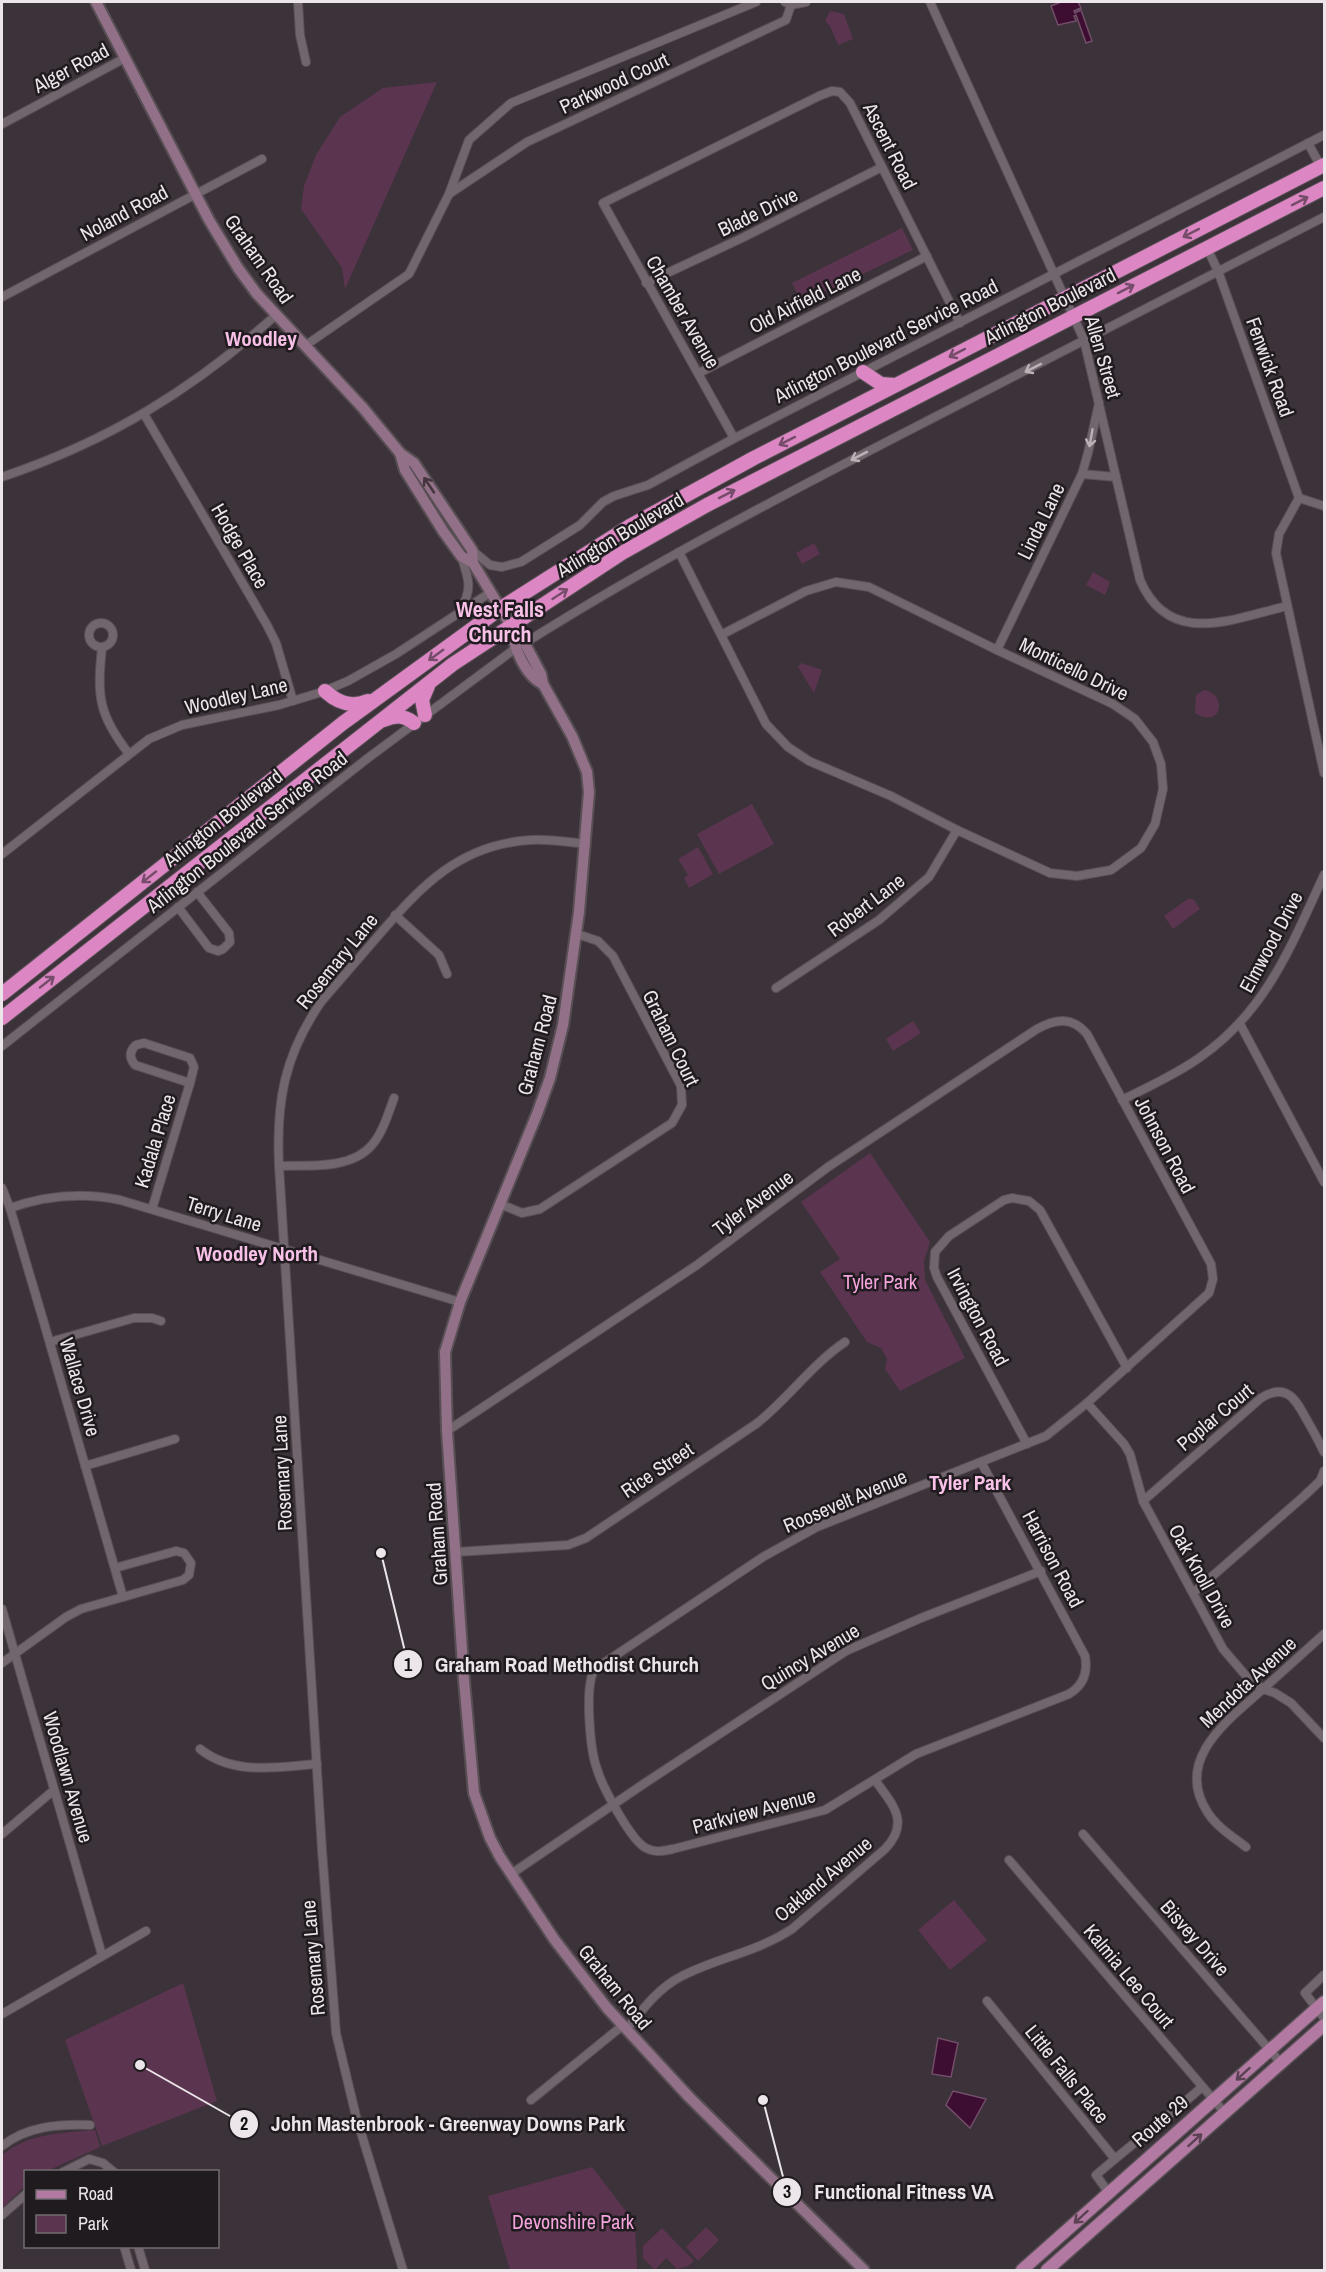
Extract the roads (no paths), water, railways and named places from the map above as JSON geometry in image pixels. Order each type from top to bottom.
[{"type":"highway","name":"Arlington Boulevard","points":[[2,994],[247,798],[381,695],[501,608],[640,520],[858,404],[1323,166]]},
{"type":"highway","name":"Arlington Boulevard","points":[[2,1018],[429,683],[622,553],[707,505],[1324,188]]},
{"type":"highway","points":[[863,372],[881,384],[895,385]]},
{"type":"highway","points":[[858,404],[864,387],[863,372]]},
{"type":"highway","points":[[376,723],[399,716],[420,719],[422,700],[429,683]]},
{"type":"highway","points":[[325,691],[339,701],[353,705],[362,704],[381,695]]},
{"type":"main road","name":"Route 29","points":[[1022,2271],[1270,2049],[1322,2009]]},
{"type":"main road","name":"Route 29","points":[[1047,2271],[1324,2025]]},
{"type":"street","name":"Graham Road","points":[[96,2],[221,242],[238,268],[276,315],[363,408],[400,453],[414,463],[472,550],[473,563],[521,646],[541,674],[543,684],[572,736],[587,772],[589,807],[570,993],[550,1078],[460,1302],[445,1352],[447,1431],[474,1792],[490,1838],[511,1874],[560,1948],[624,2028],[689,2097],[864,2271]]},
{"type":"street","points":[[298,2],[300,35],[306,62]]},
{"type":"street","name":"Parkwood Court","points":[[306,345],[409,274],[450,194],[470,140],[511,103],[756,2]]},
{"type":"street","name":"Parkwood Court","points":[[450,194],[527,142],[786,20],[788,3],[806,2]]},
{"type":"street","name":"Allen Street","points":[[930,2],[1084,340],[1140,580],[1145,592],[1158,608],[1179,621],[1202,625],[1287,606]]},
{"type":"street","name":"Alger Road","points":[[2,124],[125,58]]},
{"type":"street","name":"Ascent Road","points":[[603,203],[832,91],[840,92],[850,103],[960,323]]},
{"type":"street","name":"Arlington Boulevard Service Road","points":[[472,550],[490,565],[511,566],[580,525],[603,502],[614,496],[648,484],[1324,135]]},
{"type":"street","points":[[1308,143],[1323,166]]},
{"type":"street","name":"Noland Road","points":[[2,297],[262,159]]},
{"type":"street","name":"Blade Drive","points":[[646,283],[742,238],[882,167]]},
{"type":"street","name":"Chamber Avenue","points":[[603,203],[734,438]]},
{"type":"street","name":"Arlington Boulevard Service Road","points":[[2,1046],[420,719],[521,646],[679,552],[790,491],[1324,217]]},
{"type":"street","name":"Fenwick Road","points":[[1207,248],[1218,271],[1299,498]]},
{"type":"street","name":"Old Airfield Lane","points":[[699,373],[927,256]]},
{"type":"street","points":[[2,477],[59,456],[144,414],[212,369],[276,315]]},
{"type":"street","name":"Linda Lane","points":[[997,650],[1082,474],[1099,401]]},
{"type":"street","name":"Hodge Place","points":[[144,414],[267,625],[276,643],[293,701]]},
{"type":"street","points":[[400,453],[408,474],[461,556],[469,579],[468,597],[459,612]]},
{"type":"street","points":[[1082,474],[1116,477]]},
{"type":"street","points":[[1324,506],[1299,498],[1283,525],[1275,553],[1324,773]]},
{"type":"street","name":"Monticello Drive","points":[[679,552],[766,724],[788,747],[809,761],[891,796],[957,830],[1050,873],[1077,876],[1111,870],[1141,848],[1155,824],[1163,789],[1161,764],[1153,742],[1135,719],[1113,704],[997,650],[869,586],[836,582],[806,591],[721,635]]},
{"type":"street","points":[[461,556],[473,563]]},
{"type":"street","name":"Woodley Lane","points":[[2,854],[149,739],[182,725],[293,701],[325,691],[371,669],[490,592]]},
{"type":"street","points":[[102,647],[99,687],[102,709],[115,735],[129,754]]},
{"type":"street","name":"Robert Lane","points":[[776,988],[884,916],[929,877],[957,830]]},
{"type":"street","name":"Rosemary Lane","points":[[403,2271],[354,2108],[336,2033],[330,1972],[279,1166],[278,1131],[282,1088],[298,1039],[321,1002],[395,915],[431,879],[450,866],[490,847],[530,840],[586,844]]},
{"type":"street","name":"Elmwood Drive","points":[[1122,1100],[1198,1059],[1240,1024],[1277,974],[1324,875]]},
{"type":"street","points":[[178,907],[209,948],[218,951],[223,949],[230,942],[229,933],[197,892]]},
{"type":"street","points":[[395,915],[439,955],[447,974]]},
{"type":"street","name":"Graham Court","points":[[500,1204],[522,1213],[540,1209],[672,1123],[682,1105],[681,1086],[613,956],[598,941],[577,934]]},
{"type":"street","name":"Tyler Avenue","points":[[447,1431],[697,1265],[828,1167],[1036,1029],[1049,1022],[1064,1020],[1082,1029]]},
{"type":"street","points":[[1240,1024],[1324,1182]]},
{"type":"street","name":"Johnson Road","points":[[1082,1029],[1210,1264],[1213,1279]]},
{"type":"street","name":"Kadala Place","points":[[152,1209],[190,1083],[194,1067],[190,1058],[144,1043],[133,1048],[131,1058],[135,1065],[190,1083]]},
{"type":"street","points":[[279,1166],[337,1163],[357,1157],[372,1145],[379,1135],[394,1098]]},
{"type":"street","points":[[682,1105],[693,1108]]},
{"type":"street","name":"Wallace Drive","points":[[2,1188],[50,1342],[123,1597]]},
{"type":"street","name":"Terry Lane","points":[[10,1208],[43,1198],[66,1195],[90,1195],[120,1200],[460,1302]]},
{"type":"street","name":"Irvington Road","points":[[1027,1444],[937,1277],[934,1268],[935,1252],[949,1236],[1004,1200],[1020,1199],[1035,1205],[1055,1236],[1127,1368]]},
{"type":"street","name":"Roosevelt Avenue","points":[[615,1806],[597,1770],[592,1749],[588,1689],[595,1669],[791,1540],[817,1527],[1057,1430],[1204,1300],[1209,1293],[1213,1279]]},
{"type":"street","points":[[50,1342],[134,1318],[152,1318],[161,1321]]},
{"type":"street","name":"Rice Street","points":[[456,1552],[568,1545],[586,1538],[756,1424],[845,1342]]},
{"type":"street","name":"Poplar Court","points":[[1143,1501],[1262,1398],[1272,1392],[1285,1393],[1295,1399],[1324,1452]]},
{"type":"street","name":"Oak Knoll Drive","points":[[1087,1403],[1124,1444],[1130,1454],[1143,1501],[1223,1648],[1241,1670],[1263,1689],[1291,1703],[1324,1738]]},
{"type":"street","points":[[85,1466],[175,1439]]},
{"type":"street","name":"Harrison Road","points":[[981,1462],[1085,1656],[1085,1674]]},
{"type":"street","points":[[1193,1593],[1312,1489],[1324,1471]]},
{"type":"street","points":[[2,1663],[66,1617],[81,1609],[183,1580],[189,1575],[191,1563],[184,1553],[176,1551],[115,1568]]},
{"type":"street","name":"Quincy Avenue","points":[[615,1806],[654,1777],[846,1651],[921,1618],[1041,1571]]},
{"type":"street","name":"Woodlawn Avenue","points":[[2,1609],[102,1955]]},
{"type":"street","name":"Mendota Avenue","points":[[1246,1847],[1215,1821],[1208,1812],[1199,1788],[1198,1767],[1201,1756],[1213,1735],[1324,1634]]},
{"type":"street","name":"Parkview Avenue","points":[[615,1806],[640,1844],[645,1848],[660,1851],[808,1816],[846,1799],[916,1754],[1069,1694],[1079,1686],[1085,1674]]},
{"type":"street","points":[[201,1749],[219,1762],[243,1768],[317,1764]]},
{"type":"street","name":"Oakland Avenue","points":[[531,2100],[624,2028],[668,1984],[696,1970],[776,1940],[792,1929],[885,1849],[895,1837],[898,1822],[893,1807],[875,1780]]},
{"type":"street","points":[[2,1834],[54,1790]]},
{"type":"street","points":[[511,1874],[615,1806]]},
{"type":"street","name":"Bisvey Drive","points":[[1083,1834],[1281,2063]]},
{"type":"street","name":"Kalmia Lee Court","points":[[1009,1860],[1225,2113]]},
{"type":"street","points":[[2,2014],[146,1931]]},
{"type":"street","points":[[1322,2009],[1305,1993],[1324,1976]]},
{"type":"street","name":"Little Falls Place","points":[[987,2001],[1115,2159]]},
{"type":"street","points":[[1109,2193],[1096,2175],[1162,2123],[1202,2087]]},
{"type":"street","points":[[2,2146],[37,2128],[62,2124],[90,2124]]},
{"type":"street","points":[[67,2170],[89,2159],[96,2160],[106,2168]]},
{"type":"street","points":[[2,2215],[24,2196]]},
{"type":"street","points":[[124,2248],[131,2271]]},
{"type":"street","points":[[138,2248],[145,2271]]},
{"type":"place","name":"Graham Road Methodist Church","points":[[381,1553]]},
{"type":"place","name":"John Mastenbrook - Greenway Downs Park","points":[[140,2065]]},
{"type":"place","name":"Functional Fitness VA","points":[[763,2100]]},
{"type":"district","name":"Woodley","points":[[261,339]]},
{"type":"district","name":"West Falls Church","points":[[500,622]]},
{"type":"district","name":"Woodley North","points":[[257,1254]]},
{"type":"district","name":"Tyler Park","points":[[970,1483]]},
{"type":"park label","name":"Devonshire Park","points":[[573,2222]]}]
